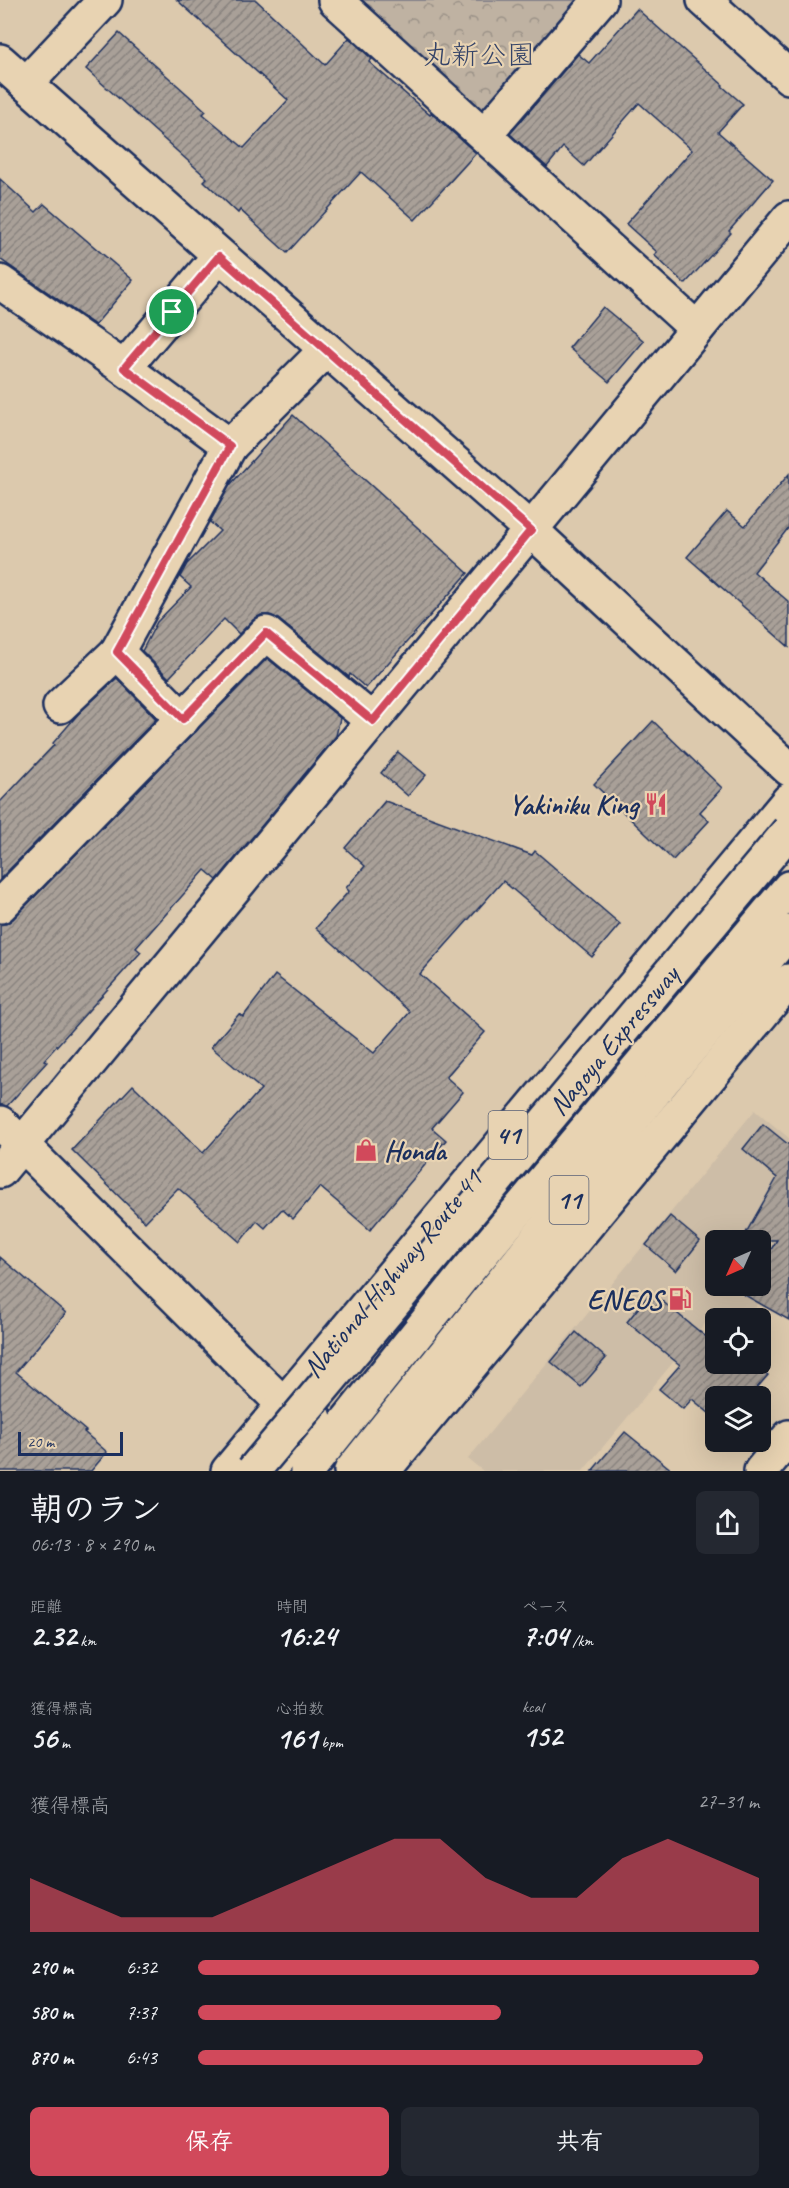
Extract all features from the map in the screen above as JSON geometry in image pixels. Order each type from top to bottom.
[{"type":"main road","points":[[26,84],[105,0]]},
{"type":"main road","points":[[335,0],[697,328]]},
{"type":"main road","points":[[484,135],[600,0]]},
{"type":"main road","points":[[704,0],[789,76]]},
{"type":"main road","points":[[0,62],[531,530],[789,768]]},
{"type":"main road","points":[[0,1171],[11,1134],[373,721],[789,218]]},
{"type":"main road","points":[[124,368],[219,256]]},
{"type":"main road","points":[[0,282],[124,368],[230,446]]},
{"type":"main road","points":[[60,706],[117,652],[230,446],[326,350]]},
{"type":"main road","points":[[0,906],[266,633],[373,721]]},
{"type":"main road","points":[[117,652],[183,719]]},
{"type":"main road","name":"National Highway Route 41","points":[[228,1471],[789,800]]},
{"type":"main road","name":"Nagoya Expressway","points":[[253,1471],[789,831]]},
{"type":"main road","points":[[307,1471],[464,1275],[789,888]]},
{"type":"main road","name":"11","points":[[351,1471],[664,1080],[789,932]]},
{"type":"main road","points":[[383,1471],[789,981]]},
{"type":"main road","points":[[11,1134],[283,1404]]},
{"type":"main road","points":[[761,1471],[789,1437]]},
{"type":"lane","points":[[276,1471],[341,1390],[362,1310]]},
{"type":"shaded area","name":"ENEOS","points":[[755,1110],[789,1138],[789,1246],[771,1279],[771,1230],[705,1230],[705,1296],[762,1296],[755,1308],[705,1308],[705,1324],[583,1471],[483,1471],[468,1459]]},
{"type":"green space","name":"丸新公園","points":[[339,0],[597,0],[483,131]]},
{"type":"building","points":[[177,0],[256,0],[325,65],[349,38],[372,59],[369,62],[476,153],[415,220],[361,172],[287,253],[240,210],[238,213],[204,181],[207,178],[86,69],[119,33],[206,111],[203,114],[244,148],[288,100]]},
{"type":"building","points":[[637,9],[743,104],[718,132],[773,180],[729,231],[731,233],[685,284],[654,255],[657,252],[626,224],[692,150],[639,103],[584,166],[563,147],[547,167],[510,134],[578,54],[589,63]]},
{"type":"building","points":[[0,179],[36,212],[44,204],[133,280],[95,325],[0,259]]},
{"type":"building","points":[[603,307],[644,341],[609,382],[569,348]]},
{"type":"building","points":[[293,415],[468,573],[366,688],[350,674],[349,677],[278,619],[269,615],[261,615],[253,620],[239,634],[224,619],[169,678],[142,651],[157,622],[191,587],[180,577],[187,564],[220,531],[210,522],[230,485]]},
{"type":"building","points":[[789,474],[789,527],[754,572],[789,602],[789,647],[687,557],[727,511],[745,526]]},
{"type":"building","points":[[267,658],[340,718],[336,736],[217,880],[205,870],[136,948],[141,952],[44,1060],[47,1062],[7,1106],[0,1105],[0,924],[6,924],[13,919]]},
{"type":"building","points":[[117,678],[156,719],[0,879],[0,802],[54,745],[53,743],[80,712]]},
{"type":"building","points":[[653,721],[722,788],[700,812],[709,821],[673,860],[594,784]]},
{"type":"building","points":[[398,752],[426,775],[408,796],[381,773]]},
{"type":"building","points":[[385,801],[532,855],[535,851],[620,924],[592,957],[503,881],[420,974],[485,1032],[446,1077],[463,1092],[432,1128],[446,1140],[370,1230],[320,1187],[293,1219],[282,1209],[265,1228],[257,1221],[240,1242],[178,1188],[145,1222],[72,1150],[133,1085],[203,1153],[261,1089],[211,1047],[239,1014],[243,1017],[275,975],[374,1053],[410,1012],[316,928],[349,891],[346,888],[365,866],[345,848]]},
{"type":"building","points":[[763,1124],[789,1145],[789,1320],[747,1296],[771,1296],[771,1250],[777,1240],[771,1240],[771,1230],[748,1230],[777,1178],[743,1149]]},
{"type":"building","points":[[670,1216],[700,1241],[676,1271],[646,1245]]},
{"type":"building","points":[[0,1257],[66,1313],[16,1372],[86,1431],[84,1432],[107,1452],[91,1471],[0,1471]]},
{"type":"building","points":[[651,1292],[705,1336],[705,1374],[768,1375],[759,1386],[705,1386],[705,1410],[692,1399],[683,1409],[659,1389],[680,1365],[627,1322]]},
{"type":"building","points":[[576,1332],[606,1358],[581,1387],[551,1362]]},
{"type":"building","points":[[625,1432],[673,1471],[592,1471]]},
{"type":"place","name":"Yakiniku King","points":[[656,804]]},
{"type":"place","name":"Honda","points":[[366,1150]]},
{"type":"place","name":"ENEOS","points":[[680,1299]]},
{"type":"route","points":[[219,256],[531,530],[373,721],[266,633],[183,719],[117,652],[230,446],[124,368],[172,312],[219,256]]}]
